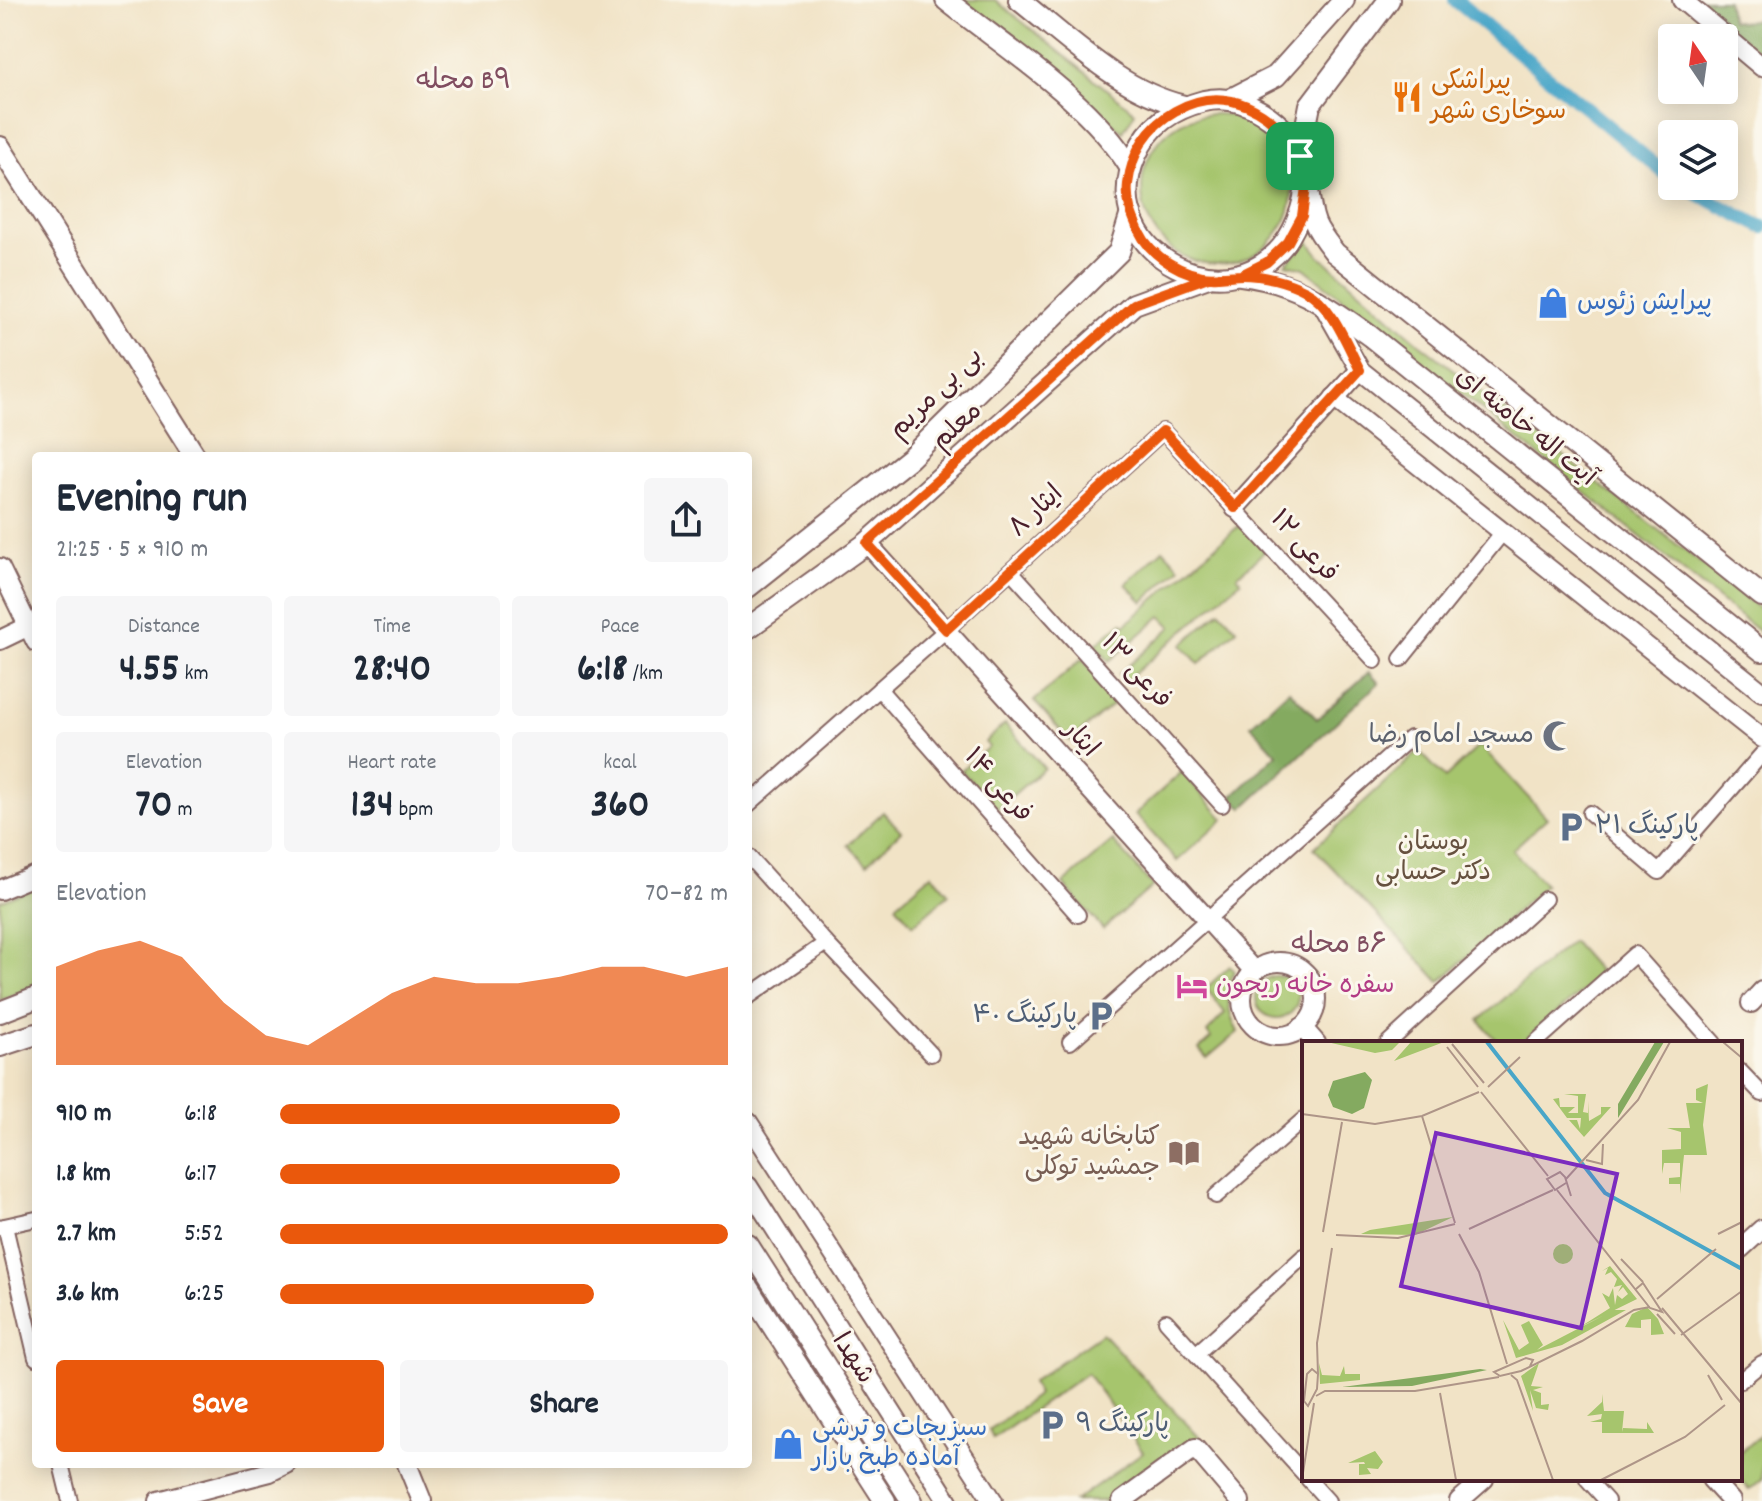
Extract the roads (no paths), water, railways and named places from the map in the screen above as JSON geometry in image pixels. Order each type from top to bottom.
[{"type":"main road","points":[[946,0],[1085,111],[1116,143],[1130,167]]},
{"type":"main road","points":[[1019,0],[1123,81],[1154,99],[1184,106],[1231,99],[1276,76],[1344,0]]},
{"type":"main road","points":[[1300,156],[1310,105],[1389,0]]},
{"type":"main road","points":[[1184,106],[1160,120],[1141,141],[1130,167],[1127,190],[1131,213],[1141,237],[1159,257],[1182,271],[1208,277],[1241,275],[1267,262],[1288,242],[1302,216],[1306,187],[1300,156],[1286,132],[1264,113],[1231,99]]},
{"type":"main road","points":[[0,147],[192,452]]},
{"type":"main road","name":"آیت اله خامنه ای","points":[[1306,187],[1315,224],[1335,253],[1762,596]]},
{"type":"main road","name":"بی بی مریم","points":[[752,584],[910,458],[1119,252],[1131,213]]},
{"type":"main road","name":"آیت اله خامنه ای","points":[[1241,275],[1273,279],[1307,291],[1370,336],[1762,651]]},
{"type":"main road","name":"معلم","points":[[752,625],[867,543],[1134,304],[1208,277]]},
{"type":"main road","points":[[0,1012],[32,1000]]},
{"type":"main road","points":[[0,1046],[32,1035]]},
{"type":"main road","name":"شهدا","points":[[752,1251],[912,1501]]},
{"type":"main road","name":"شهدا","points":[[752,1294],[885,1501]]},
{"type":"main road","points":[[792,1358],[812,1345]]},
{"type":"street","points":[[1682,0],[1762,67]]},
{"type":"street","points":[[1321,301],[1360,370],[1762,692]]},
{"type":"street","points":[[1235,508],[1360,370]]},
{"type":"street","points":[[1334,398],[1762,738]]},
{"type":"street","name":"فرعی ۱۲","points":[[1163,431],[1375,661]]},
{"type":"street","name":"ایثار ۸","points":[[752,801],[946,630],[1163,431]]},
{"type":"street","points":[[1401,659],[1503,532]]},
{"type":"street","name":"ایثار","points":[[867,543],[1254,971]]},
{"type":"street","points":[[0,568],[32,634],[0,640]]},
{"type":"street","name":"فرعی ۱۳","points":[[1011,571],[1222,805]]},
{"type":"street","name":"فرعی ۱۴","points":[[879,689],[1078,915]]},
{"type":"street","points":[[1070,1042],[1410,738]]},
{"type":"street","points":[[1590,813],[1659,872],[1762,754]]},
{"type":"street","points":[[752,860],[931,1054]]},
{"type":"street","points":[[0,890],[32,877]]},
{"type":"street","points":[[1390,1041],[1545,899]]},
{"type":"street","points":[[752,994],[826,943]]},
{"type":"street","points":[[1537,1041],[1635,954],[1712,1041]]},
{"type":"street","points":[[1287,962],[1307,974],[1316,996],[1310,1019],[1302,1027],[1279,1036],[1266,1034],[1248,1020],[1241,1000],[1243,989],[1254,971],[1263,965],[1287,962]]},
{"type":"street","points":[[1302,1027],[1314,1041]]},
{"type":"street","points":[[1742,1073],[1762,1094]]},
{"type":"street","points":[[1216,1196],[1302,1121]]},
{"type":"street","points":[[752,1128],[993,1501]]},
{"type":"street","points":[[752,1192],[948,1501]]},
{"type":"street","points":[[32,1220],[2,1227],[32,1343]]},
{"type":"street","points":[[1742,1247],[1762,1229]]},
{"type":"street","points":[[1196,1354],[1302,1258]]},
{"type":"street","points":[[1166,1321],[1302,1472]]},
{"type":"street","points":[[1742,1379],[1762,1363]]},
{"type":"street","points":[[1122,1501],[1195,1448],[1240,1501]]},
{"type":"street","points":[[62,1468],[70,1501]]},
{"type":"street","points":[[159,1501],[278,1468]]},
{"type":"street","points":[[409,1468],[422,1501]]},
{"type":"street","points":[[1310,1481],[1328,1501]]},
{"type":"street","points":[[1459,1501],[1482,1481]]},
{"type":"street","points":[[1589,1481],[1607,1501]]},
{"type":"street","points":[[1713,1481],[1731,1501]]},
{"type":"waterway","points":[[1455,0],[1658,167]]},
{"type":"waterway","points":[[1709,200],[1762,227]]},
{"type":"place","name":"پیراشکی سوخاری شهر","points":[[1407,97]]},
{"type":"place","name":"پیرایش زئوس","points":[[1553,303]]},
{"type":"place","name":"مسجد امام رضا","points":[[1558,736]]},
{"type":"place","name":"پارکینگ ۲۱","points":[[1571,827]]},
{"type":"place","name":"سفره خانه ریحون","points":[[1192,986]]},
{"type":"place","name":"پارکینگ ۴۰","points":[[1101,1016]]},
{"type":"place","name":"کتابخانه شهید جمشید توکلی","points":[[1184,1153]]},
{"type":"place","name":"پارکینگ ۹","points":[[1052,1425]]},
{"type":"place","name":"سبزیجات و ترشی آماده طبخ بازار","points":[[788,1444]]},
{"type":"district","name":"محله B۹","points":[[464,83]]},
{"type":"district","name":"محله B۶","points":[[1339,947]]},
{"type":"park label","name":"بوستان دکتر حسابی","points":[[1433,858]]}]
